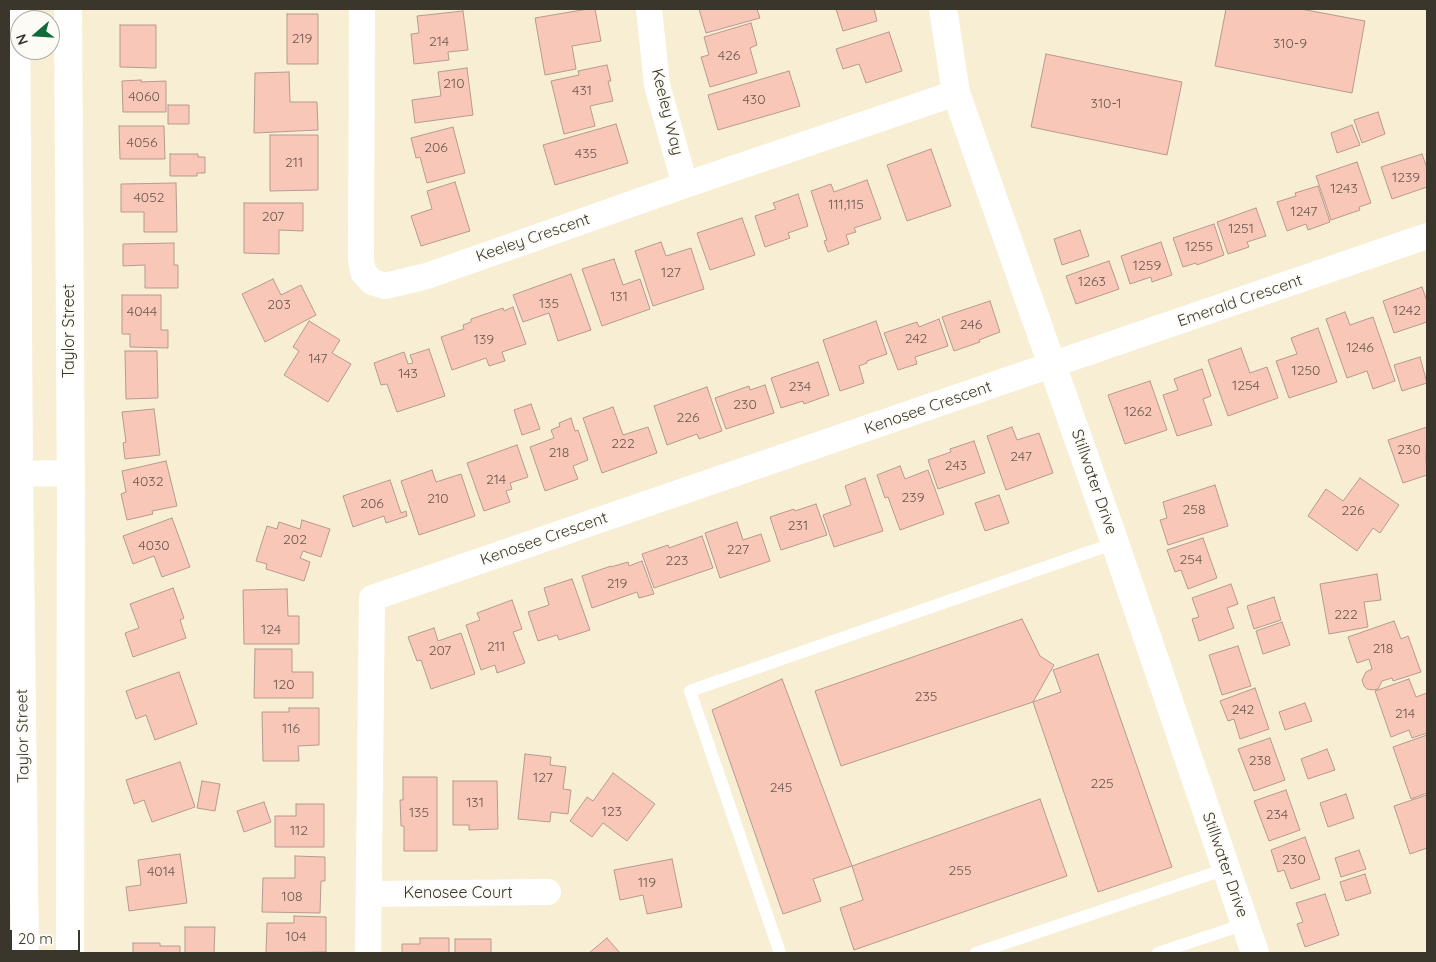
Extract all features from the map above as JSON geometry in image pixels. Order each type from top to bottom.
[{"type":"main road","name":"Taylor Street","points":[[16,9],[14,474],[26,953]]},
{"type":"main road","name":"Taylor Street","points":[[68,9],[70,953]]},
{"type":"main road","name":"Stillwater Drive","points":[[943,9],[956,94],[1115,543],[1255,953]]},
{"type":"street","name":"Keeley Crescent","points":[[362,9],[361,259],[363,272],[372,282],[384,286],[427,276],[685,184],[956,94]]},
{"type":"street","name":"Keeley Way","points":[[649,9],[657,85],[685,184]]},
{"type":"street","name":"Emerald Crescent","points":[[1053,366],[1427,236]]},
{"type":"street","name":"Kenosee Crescent","points":[[368,953],[372,598],[1053,366]]},
{"type":"street","points":[[14,474],[70,473]]},
{"type":"street","name":"Kenosee Court","points":[[369,894],[548,892]]},
{"type":"lane","points":[[780,953],[690,691],[1115,543]]},
{"type":"lane","points":[[976,953],[1226,869]]},
{"type":"lane","points":[[1162,953],[1245,924]]},
{"type":"building","points":[[595,9],[601,41],[572,46],[576,69],[545,75],[535,18]]},
{"type":"building","points":[[699,9],[757,9],[760,18],[706,33]]},
{"type":"building","points":[[836,9],[874,9],[877,21],[843,31]]},
{"type":"building","points":[[1226,9],[1301,9],[1365,21],[1352,93],[1215,66]]},
{"type":"building","points":[[463,11],[468,50],[448,52],[449,60],[414,64],[411,34],[419,33],[417,16]]},
{"type":"building","points":[[287,14],[318,14],[318,64],[287,64]]},
{"type":"building","points":[[751,23],[757,45],[750,48],[757,73],[710,87],[701,57],[709,55],[704,37]]},
{"type":"building","points":[[120,25],[156,25],[156,68],[120,67]]},
{"type":"building","points":[[889,32],[902,71],[866,83],[859,64],[843,69],[836,49]]},
{"type":"building","points":[[1046,54],[1182,82],[1167,155],[1031,127]]},
{"type":"building","points":[[607,65],[611,81],[608,81],[613,101],[590,106],[595,126],[564,134],[551,81],[579,75],[578,71]]},
{"type":"building","points":[[467,68],[473,115],[415,123],[412,100],[441,96],[438,72]]},
{"type":"building","points":[[789,71],[800,106],[718,130],[708,95]]},
{"type":"building","points":[[289,72],[290,102],[317,102],[318,130],[254,133],[255,73]]},
{"type":"building","points":[[141,80],[141,82],[166,81],[166,112],[123,112],[122,81]]},
{"type":"building","points":[[168,105],[189,105],[189,124],[168,124]]},
{"type":"building","points":[[1378,112],[1385,134],[1362,143],[1354,120]]},
{"type":"building","points":[[616,124],[628,163],[555,185],[543,145]]},
{"type":"building","points":[[1352,125],[1360,145],[1337,153],[1331,133]]},
{"type":"building","points":[[119,126],[164,126],[165,159],[120,159]]},
{"type":"building","points":[[453,127],[465,173],[427,183],[420,157],[416,158],[411,138]]},
{"type":"building","points":[[270,135],[318,135],[318,190],[270,191]]},
{"type":"building","points":[[931,149],[951,206],[907,221],[887,165]]},
{"type":"building","points":[[170,154],[198,154],[198,157],[205,157],[205,173],[197,173],[197,176],[170,176]]},
{"type":"building","points":[[1422,154],[1427,168],[1427,187],[1392,199],[1381,167]]},
{"type":"building","points":[[1357,162],[1371,203],[1359,207],[1360,210],[1331,220],[1316,176]]},
{"type":"building","points":[[867,180],[881,219],[854,228],[856,232],[846,235],[849,244],[828,252],[824,241],[827,240],[811,191],[831,184],[834,192]]},
{"type":"building","points":[[455,182],[470,231],[421,246],[411,216],[432,209],[427,191]]},
{"type":"building","points":[[176,183],[177,232],[144,232],[144,212],[121,212],[121,184]]},
{"type":"building","points":[[1318,186],[1330,222],[1308,230],[1306,224],[1287,231],[1277,202],[1296,196],[1295,193]]},
{"type":"building","points":[[798,194],[808,226],[788,233],[790,238],[765,247],[755,216],[776,209],[773,203]]},
{"type":"building","points":[[244,203],[303,203],[303,231],[279,230],[279,254],[244,253]]},
{"type":"building","points":[[1256,208],[1266,236],[1247,242],[1249,247],[1228,254],[1217,222]]},
{"type":"building","points":[[742,218],[755,255],[710,270],[697,233]]},
{"type":"building","points":[[1214,224],[1224,255],[1197,265],[1196,263],[1183,267],[1173,238]]},
{"type":"building","points":[[1080,230],[1089,256],[1062,265],[1054,239]]},
{"type":"building","points":[[661,242],[666,256],[691,248],[704,289],[653,306],[635,251]]},
{"type":"building","points":[[1161,242],[1172,275],[1152,282],[1151,277],[1130,284],[1121,256]]},
{"type":"building","points":[[174,243],[174,265],[178,265],[178,288],[145,288],[145,265],[123,266],[123,244]]},
{"type":"building","points":[[614,259],[623,285],[640,279],[650,309],[602,326],[582,269]]},
{"type":"building","points":[[1109,261],[1119,289],[1076,304],[1066,276]]},
{"type":"building","points":[[571,274],[591,330],[558,341],[549,313],[523,322],[513,295]]},
{"type":"building","points":[[273,279],[281,295],[301,285],[316,315],[265,342],[242,294]]},
{"type":"building","points":[[1422,287],[1427,301],[1427,322],[1394,333],[1383,301]]},
{"type":"building","points":[[122,295],[161,295],[161,330],[168,330],[168,348],[130,347],[130,334],[122,334]]},
{"type":"building","points":[[990,301],[1000,332],[979,340],[980,342],[954,351],[942,317]]},
{"type":"building","points":[[513,307],[526,344],[502,352],[505,361],[489,366],[486,358],[452,370],[441,337],[464,329],[463,325],[471,322],[471,319],[503,308],[504,311]]},
{"type":"building","points":[[1345,312],[1350,325],[1373,317],[1395,381],[1373,389],[1367,371],[1347,378],[1326,319]]},
{"type":"building","points":[[939,319],[948,346],[915,357],[917,364],[898,370],[884,333],[917,322],[919,327]]},
{"type":"building","points":[[309,321],[340,340],[332,353],[351,364],[328,402],[284,375],[299,351],[293,347]]},
{"type":"building","points":[[876,321],[887,354],[859,366],[864,383],[840,391],[823,340]]},
{"type":"building","points":[[1318,328],[1337,382],[1289,398],[1276,361],[1297,354],[1291,338]]},
{"type":"building","points":[[1241,348],[1250,373],[1267,367],[1278,398],[1228,416],[1208,360]]},
{"type":"building","points":[[429,349],[445,396],[397,412],[387,384],[381,385],[374,363],[404,352],[408,364],[413,363],[410,355]]},
{"type":"building","points":[[125,351],[157,351],[158,398],[126,399]]},
{"type":"building","points":[[1420,357],[1427,383],[1402,391],[1394,365]]},
{"type":"building","points":[[818,362],[829,395],[804,404],[803,401],[781,408],[771,378]]},
{"type":"building","points":[[1202,369],[1211,396],[1203,399],[1212,425],[1177,436],[1163,395],[1178,390],[1174,379]]},
{"type":"building","points":[[1150,381],[1167,430],[1125,444],[1108,395]]},
{"type":"building","points":[[765,385],[774,413],[726,429],[715,398],[749,386],[750,390]]},
{"type":"building","points":[[707,387],[722,431],[699,439],[697,434],[667,445],[654,406]]},
{"type":"building","points":[[531,404],[540,429],[522,435],[514,410]]},
{"type":"building","points":[[613,407],[623,435],[648,427],[657,453],[602,473],[583,418]]},
{"type":"building","points":[[154,409],[160,455],[125,459],[123,443],[126,442],[122,412]]},
{"type":"building","points":[[571,418],[575,431],[578,430],[588,460],[573,466],[578,479],[545,491],[530,447],[554,438],[551,430],[560,426],[559,423]]},
{"type":"building","points":[[1012,427],[1017,440],[1039,433],[1053,473],[1006,490],[987,436]]},
{"type":"building","points":[[1427,427],[1427,475],[1403,483],[1388,440]]},
{"type":"building","points":[[974,441],[985,473],[938,489],[928,460],[951,452],[950,449]]},
{"type":"building","points":[[517,445],[528,477],[510,483],[512,489],[506,491],[510,502],[484,511],[467,463]]},
{"type":"building","points":[[166,461],[177,506],[152,511],[153,514],[127,520],[121,494],[126,492],[122,471]]},
{"type":"building","points":[[900,466],[905,479],[928,470],[944,514],[900,530],[888,497],[885,498],[877,475]]},
{"type":"building","points":[[432,470],[436,482],[461,474],[475,516],[419,535],[401,481]]},
{"type":"building","points":[[865,478],[883,531],[834,547],[823,515],[851,505],[845,486]]},
{"type":"building","points":[[1360,478],[1399,505],[1380,533],[1373,528],[1357,551],[1308,516],[1326,489],[1343,501]]},
{"type":"building","points":[[390,480],[401,513],[406,511],[407,516],[386,523],[384,516],[353,527],[343,496]]},
{"type":"building","points":[[1215,485],[1228,526],[1168,545],[1160,520],[1167,518],[1163,502]]},
{"type":"building","points":[[999,495],[1009,523],[985,531],[975,503]]},
{"type":"building","points":[[816,504],[827,535],[781,550],[770,517]]},
{"type":"building","points":[[172,518],[190,567],[162,577],[154,556],[133,564],[123,536]]},
{"type":"building","points":[[302,520],[330,529],[321,557],[303,551],[300,558],[310,562],[304,581],[266,569],[267,564],[256,561],[267,526],[277,529],[279,522],[300,529]]},
{"type":"building","points":[[737,522],[743,540],[761,534],[770,561],[720,578],[705,533]]},
{"type":"building","points":[[702,536],[713,568],[654,588],[642,554],[668,545],[669,548]]},
{"type":"building","points":[[1203,538],[1217,578],[1188,589],[1181,570],[1175,572],[1167,550]]},
{"type":"building","points":[[642,561],[654,594],[639,598],[637,592],[592,608],[582,576],[611,566],[628,562],[629,566]]},
{"type":"building","points":[[1377,574],[1381,600],[1364,602],[1368,627],[1329,634],[1320,584]]},
{"type":"building","points":[[572,579],[590,630],[559,640],[557,635],[538,641],[528,612],[549,605],[544,588]]},
{"type":"building","points":[[1231,584],[1238,604],[1227,608],[1234,628],[1199,641],[1192,619],[1199,617],[1192,598]]},
{"type":"building","points":[[173,588],[184,618],[180,620],[186,638],[133,657],[125,633],[139,628],[130,604]]},
{"type":"building","points":[[287,589],[288,616],[299,616],[299,644],[244,644],[243,590]]},
{"type":"building","points":[[1274,597],[1281,620],[1254,629],[1247,606]]},
{"type":"building","points":[[512,600],[522,629],[513,632],[525,663],[497,673],[495,665],[481,670],[466,625],[480,620],[477,613]]},
{"type":"building","points":[[1022,619],[1040,656],[1054,665],[1033,702],[841,766],[815,691]]},
{"type":"building","points":[[1394,621],[1401,639],[1408,636],[1421,672],[1393,681],[1392,678],[1382,681],[1378,689],[1367,689],[1362,680],[1366,672],[1372,669],[1369,659],[1357,663],[1348,637]]},
{"type":"building","points":[[1282,622],[1290,645],[1263,654],[1256,631]]},
{"type":"building","points":[[434,628],[438,641],[461,633],[475,674],[431,689],[421,660],[417,661],[408,637]]},
{"type":"building","points":[[1238,646],[1251,686],[1222,695],[1209,655]]},
{"type":"building","points":[[255,649],[292,649],[292,672],[313,672],[313,698],[254,698]]},
{"type":"building","points":[[1098,654],[1172,867],[1098,892],[1033,702],[1061,692],[1053,670]]},
{"type":"building","points":[[179,672],[197,724],[155,740],[146,715],[136,719],[126,691]]},
{"type":"building","points":[[782,679],[852,866],[813,879],[821,901],[783,914],[712,710]]},
{"type":"building","points":[[1409,679],[1416,697],[1427,693],[1427,733],[1412,738],[1409,730],[1391,737],[1375,691]]},
{"type":"building","points":[[1255,688],[1269,729],[1240,739],[1234,719],[1228,721],[1220,701]]},
{"type":"building","points":[[1305,703],[1312,721],[1285,730],[1279,712]]},
{"type":"building","points":[[289,708],[319,708],[319,745],[298,746],[299,761],[263,761],[262,712],[289,712]]},
{"type":"building","points":[[1427,735],[1427,793],[1411,799],[1393,747]]},
{"type":"building","points":[[1270,738],[1285,780],[1254,791],[1238,749]]},
{"type":"building","points":[[1327,749],[1335,770],[1308,779],[1301,759]]},
{"type":"building","points":[[525,754],[551,757],[550,765],[566,767],[563,789],[571,790],[568,814],[551,812],[550,822],[518,819]]},
{"type":"building","points":[[180,762],[195,807],[152,822],[144,800],[134,804],[126,780]]},
{"type":"building","points":[[613,773],[655,804],[627,841],[603,823],[592,837],[570,821],[587,797],[593,801]]},
{"type":"building","points":[[403,777],[437,777],[437,851],[404,851],[404,826],[401,826],[400,800],[403,800]]},
{"type":"building","points":[[202,781],[220,784],[215,811],[197,808]]},
{"type":"building","points":[[453,781],[497,781],[498,829],[469,830],[469,825],[453,825]]},
{"type":"building","points":[[1286,790],[1300,830],[1269,841],[1254,801]]},
{"type":"building","points":[[1346,794],[1354,818],[1328,827],[1320,803]]},
{"type":"building","points":[[1427,795],[1427,848],[1410,854],[1394,806]]},
{"type":"building","points":[[1040,799],[1067,876],[854,950],[840,908],[863,900],[852,866]]},
{"type":"building","points":[[264,802],[271,822],[244,832],[237,811]]},
{"type":"building","points":[[296,804],[324,804],[324,847],[275,847],[275,816],[296,816]]},
{"type":"building","points":[[1305,837],[1320,879],[1291,889],[1284,870],[1278,872],[1271,850]]},
{"type":"building","points":[[1359,850],[1366,869],[1341,877],[1335,858]]},
{"type":"building","points":[[180,854],[187,903],[129,911],[126,887],[141,885],[138,860]]},
{"type":"building","points":[[295,856],[325,857],[325,881],[321,881],[320,913],[262,912],[263,878],[295,878]]},
{"type":"building","points":[[672,859],[682,907],[647,914],[643,895],[620,900],[614,870]]},
{"type":"building","points":[[1365,874],[1371,893],[1346,901],[1340,882]]},
{"type":"building","points":[[1325,894],[1339,935],[1305,947],[1297,924],[1303,922],[1296,903]]},
{"type":"building","points":[[294,916],[326,917],[326,952],[266,953],[267,923],[294,923]]},
{"type":"building","points":[[185,927],[215,927],[214,953],[185,953]]},
{"type":"building","points":[[420,938],[449,938],[449,953],[402,953],[402,944],[420,944]]},
{"type":"building","points":[[607,938],[620,953],[589,953]]},
{"type":"building","points":[[455,939],[491,939],[491,953],[455,953]]},
{"type":"building","points":[[133,943],[160,943],[160,946],[180,946],[180,953],[133,953]]}]
